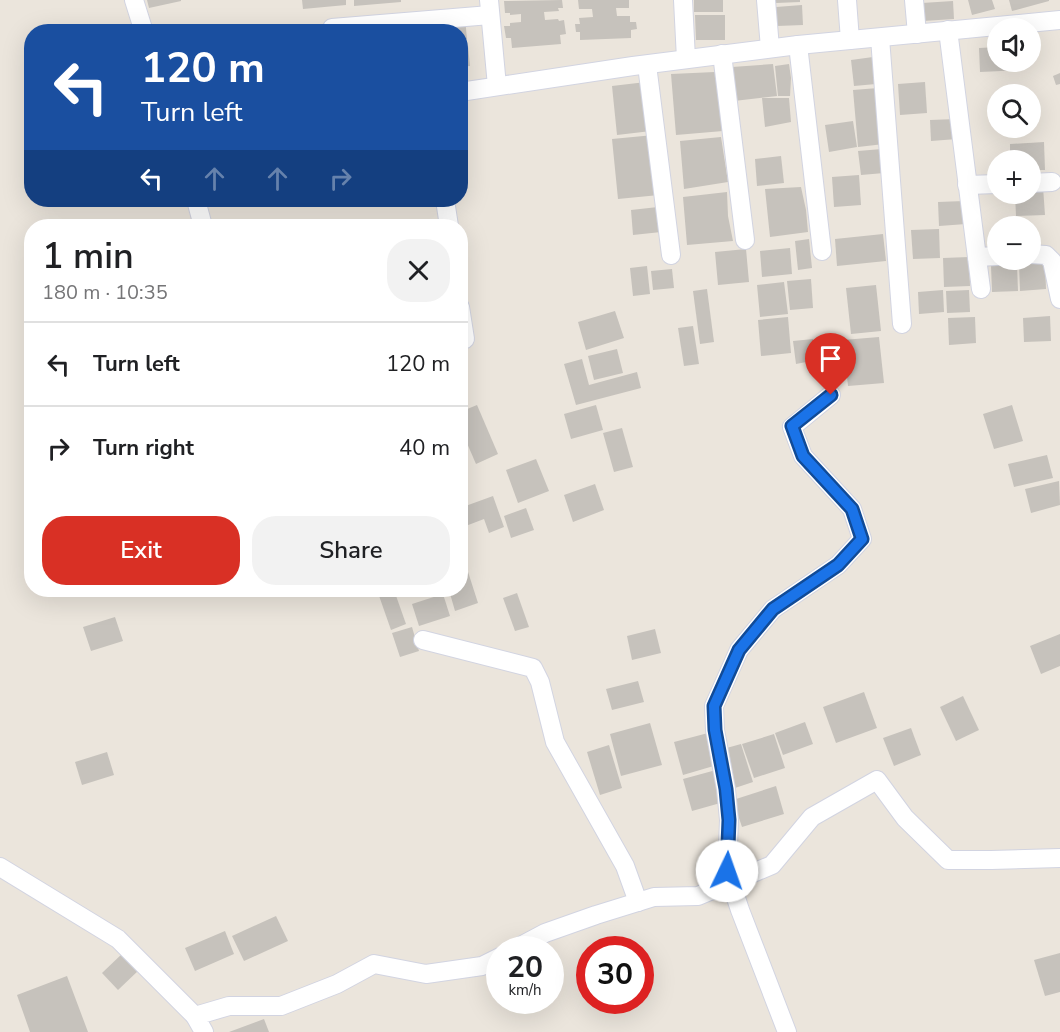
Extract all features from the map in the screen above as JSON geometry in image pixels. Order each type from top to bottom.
[{"type":"street","points":[[134,0],[142,24]]},
{"type":"street","points":[[683,0],[686,59]]},
{"type":"street","points":[[766,0],[770,48]]},
{"type":"street","points":[[847,0],[850,40]]},
{"type":"street","points":[[914,0],[917,34]]},
{"type":"street","points":[[364,24],[490,8],[497,86]]},
{"type":"street","points":[[468,91],[770,48],[1060,21]]},
{"type":"street","points":[[948,30],[981,289]]},
{"type":"street","points":[[880,38],[902,324]]},
{"type":"street","points":[[798,45],[822,251]]},
{"type":"street","points":[[722,54],[745,240]]},
{"type":"street","points":[[647,64],[671,255]]},
{"type":"street","points":[[1041,182],[1052,182]]},
{"type":"street","points":[[968,185],[987,184]]},
{"type":"street","points":[[1041,255],[1046,255],[1052,261],[1060,299]]},
{"type":"street","points":[[977,257],[987,257]]},
{"type":"street","points":[[787,1032],[727,871],[729,820],[726,789],[715,730],[714,706],[739,650],[773,609],[838,565],[862,539],[852,509],[803,456],[792,426],[831,395]]},
{"type":"street","points":[[423,640],[534,668],[540,682],[555,741],[625,866],[638,902]]},
{"type":"street","points":[[539,936],[654,897],[698,896],[772,865],[812,818],[877,780],[905,818],[948,860],[1060,858]]},
{"type":"street","points":[[0,867],[118,939],[199,1024],[229,1006],[281,1006],[337,984],[374,963],[426,974],[486,964]]},
{"type":"building","points":[[147,0],[181,0],[181,1],[149,8]]},
{"type":"building","points":[[302,0],[346,0],[346,5],[303,9]]},
{"type":"building","points":[[354,0],[401,0],[401,2],[354,6]]},
{"type":"building","points":[[562,0],[563,8],[558,8],[559,11],[544,12],[545,20],[564,20],[566,34],[560,35],[561,44],[512,48],[511,38],[506,38],[504,26],[521,22],[521,14],[505,13],[504,1]]},
{"type":"building","points":[[578,0],[629,0],[629,8],[616,8],[617,16],[630,16],[630,22],[636,22],[637,29],[631,30],[631,38],[580,40],[580,32],[576,32],[575,24],[580,24],[579,18],[593,17],[592,9],[579,9]]},
{"type":"building","points":[[694,0],[723,0],[723,12],[694,12]]},
{"type":"building","points":[[776,0],[800,0],[800,2],[776,3]]},
{"type":"building","points":[[968,0],[992,0],[995,9],[972,15]]},
{"type":"building","points":[[1009,0],[1049,0],[1049,1],[1012,11]]},
{"type":"building","points":[[953,1],[954,19],[923,21],[922,3]]},
{"type":"building","points":[[802,5],[803,25],[777,26],[776,7]]},
{"type":"building","points":[[695,15],[725,15],[725,40],[696,40]]},
{"type":"building","points":[[465,18],[466,24],[420,24]]},
{"type":"building","points":[[979,48],[987,48],[987,72],[980,72]]},
{"type":"building","points":[[873,57],[876,84],[854,86],[851,60]]},
{"type":"building","points":[[773,64],[777,96],[734,101],[732,67]]},
{"type":"building","points":[[789,64],[790,96],[778,96],[775,66]]},
{"type":"building","points":[[715,72],[723,131],[676,135],[671,74]]},
{"type":"building","points":[[1060,73],[1060,84],[1056,85],[1053,76]]},
{"type":"building","points":[[646,82],[651,131],[617,135],[612,86]]},
{"type":"building","points":[[925,82],[927,113],[900,115],[898,84]]},
{"type":"building","points":[[878,88],[884,144],[858,147],[853,90]]},
{"type":"building","points":[[762,98],[789,98],[791,122],[765,127]]},
{"type":"building","points":[[956,119],[957,139],[931,141],[930,120]]},
{"type":"building","points":[[853,121],[857,147],[829,152],[825,125]]},
{"type":"building","points":[[654,135],[659,195],[618,199],[612,139]]},
{"type":"building","points":[[721,137],[728,182],[684,189],[680,141]]},
{"type":"building","points":[[1044,142],[1045,170],[1041,170],[1041,150],[1010,150],[1010,144]]},
{"type":"building","points":[[882,149],[884,173],[861,175],[858,151]]},
{"type":"building","points":[[781,156],[784,183],[757,186],[755,159]]},
{"type":"building","points":[[859,175],[861,205],[834,207],[832,177]]},
{"type":"building","points":[[801,187],[808,232],[770,237],[765,189]]},
{"type":"building","points":[[1041,187],[1043,187],[1045,215],[1016,216],[1015,204],[1041,204]]},
{"type":"building","points":[[727,192],[728,216],[733,241],[687,245],[683,197]]},
{"type":"building","points":[[964,201],[966,224],[939,226],[938,202]]},
{"type":"building","points":[[658,207],[661,232],[633,235],[631,210]]},
{"type":"building","points":[[939,229],[940,258],[913,259],[911,230]]},
{"type":"building","points":[[883,234],[886,261],[837,266],[835,239]]},
{"type":"building","points":[[809,239],[812,268],[798,270],[795,241]]},
{"type":"building","points":[[790,248],[792,274],[762,277],[760,251]]},
{"type":"building","points":[[746,249],[749,282],[718,285],[715,252]]},
{"type":"building","points":[[969,257],[970,286],[944,287],[943,258]]},
{"type":"building","points":[[1041,262],[1045,262],[1046,289],[1020,291],[1019,270],[1041,270]]},
{"type":"building","points":[[647,266],[650,294],[633,296],[630,268]]},
{"type":"building","points":[[672,269],[674,288],[653,290],[651,271]]},
{"type":"building","points":[[991,270],[1017,270],[1018,291],[992,292]]},
{"type":"building","points":[[811,279],[813,308],[790,310],[787,281]]},
{"type":"building","points":[[784,282],[788,314],[760,317],[757,285]]},
{"type":"building","points":[[876,285],[881,331],[851,334],[846,288]]},
{"type":"building","points":[[707,289],[714,342],[700,344],[693,291]]},
{"type":"building","points":[[943,290],[944,312],[919,314],[918,292]]},
{"type":"building","points":[[969,290],[970,312],[947,313],[946,291]]},
{"type":"building","points":[[615,311],[624,338],[586,350],[578,322]]},
{"type":"building","points":[[1050,316],[1051,341],[1024,342],[1023,318]]},
{"type":"building","points":[[788,317],[791,353],[761,356],[758,320]]},
{"type":"building","points":[[975,317],[976,343],[949,345],[948,318]]},
{"type":"building","points":[[693,326],[699,364],[684,366],[678,328]]},
{"type":"building","points":[[879,337],[884,383],[848,386],[843,340]]},
{"type":"building","points":[[813,339],[816,360],[796,364],[793,341]]},
{"type":"building","points":[[617,349],[623,373],[594,380],[588,356]]},
{"type":"building","points":[[582,359],[589,385],[637,372],[641,388],[576,405],[564,364]]},
{"type":"building","points":[[477,405],[498,454],[476,464],[468,446],[468,409]]},
{"type":"building","points":[[596,405],[603,430],[571,439],[564,414]]},
{"type":"building","points":[[1012,405],[1023,441],[994,449],[983,414]]},
{"type":"building","points":[[622,428],[633,467],[614,472],[603,433]]},
{"type":"building","points":[[1047,455],[1053,478],[1014,487],[1008,464]]},
{"type":"building","points":[[536,459],[549,491],[518,503],[506,470]]},
{"type":"building","points":[[1059,481],[1060,505],[1031,513],[1025,489]]},
{"type":"building","points":[[595,484],[604,510],[573,522],[564,495]]},
{"type":"building","points":[[493,496],[504,527],[489,533],[484,519],[468,525],[468,505]]},
{"type":"building","points":[[526,508],[534,530],[511,538],[504,516]]},
{"type":"building","points":[[468,572],[478,603],[455,611],[451,597],[468,597]]},
{"type":"building","points":[[517,593],[529,627],[515,631],[503,598]]},
{"type":"building","points":[[379,597],[396,597],[406,624],[391,630]]},
{"type":"building","points":[[434,597],[444,597],[450,616],[419,626],[412,604]]},
{"type":"building","points":[[115,617],[123,641],[91,651],[83,627]]},
{"type":"building","points":[[412,627],[419,651],[400,657],[392,633]]},
{"type":"building","points":[[655,629],[661,653],[632,660],[627,636]]},
{"type":"building","points":[[1060,634],[1060,666],[1041,674],[1030,646]]},
{"type":"building","points":[[638,681],[644,702],[612,710],[606,689]]},
{"type":"building","points":[[864,692],[877,728],[836,743],[823,707]]},
{"type":"building","points":[[963,696],[979,730],[956,741],[940,707]]},
{"type":"building","points":[[805,722],[813,744],[783,755],[775,733]]},
{"type":"building","points":[[650,723],[662,765],[621,776],[610,734]]},
{"type":"building","points":[[911,728],[921,755],[894,766],[883,738]]},
{"type":"building","points":[[708,733],[717,765],[683,775],[674,742]]},
{"type":"building","points":[[774,734],[785,768],[754,778],[742,744]]},
{"type":"building","points":[[741,744],[753,782],[735,788],[723,749]]},
{"type":"building","points":[[609,745],[622,788],[600,795],[587,752]]},
{"type":"building","points":[[107,752],[114,775],[82,785],[75,762]]},
{"type":"building","points":[[716,770],[724,802],[692,811],[683,779]]},
{"type":"building","points":[[776,786],[784,814],[742,827],[733,800]]},
{"type":"building","points":[[276,916],[288,941],[244,961],[232,936]]},
{"type":"building","points":[[225,931],[234,954],[195,971],[185,948]]},
{"type":"building","points":[[124,952],[140,969],[118,990],[102,973]]},
{"type":"building","points":[[1060,953],[1060,992],[1045,996],[1034,960]]},
{"type":"building","points":[[67,976],[88,1032],[30,1032],[17,995]]},
{"type":"building","points":[[264,1019],[269,1032],[229,1032]]},
{"type":"route","points":[[727,871],[729,820],[726,789],[715,730],[714,706],[739,650],[773,609],[838,565],[862,539],[852,509],[803,456],[792,426],[831,395]]}]
